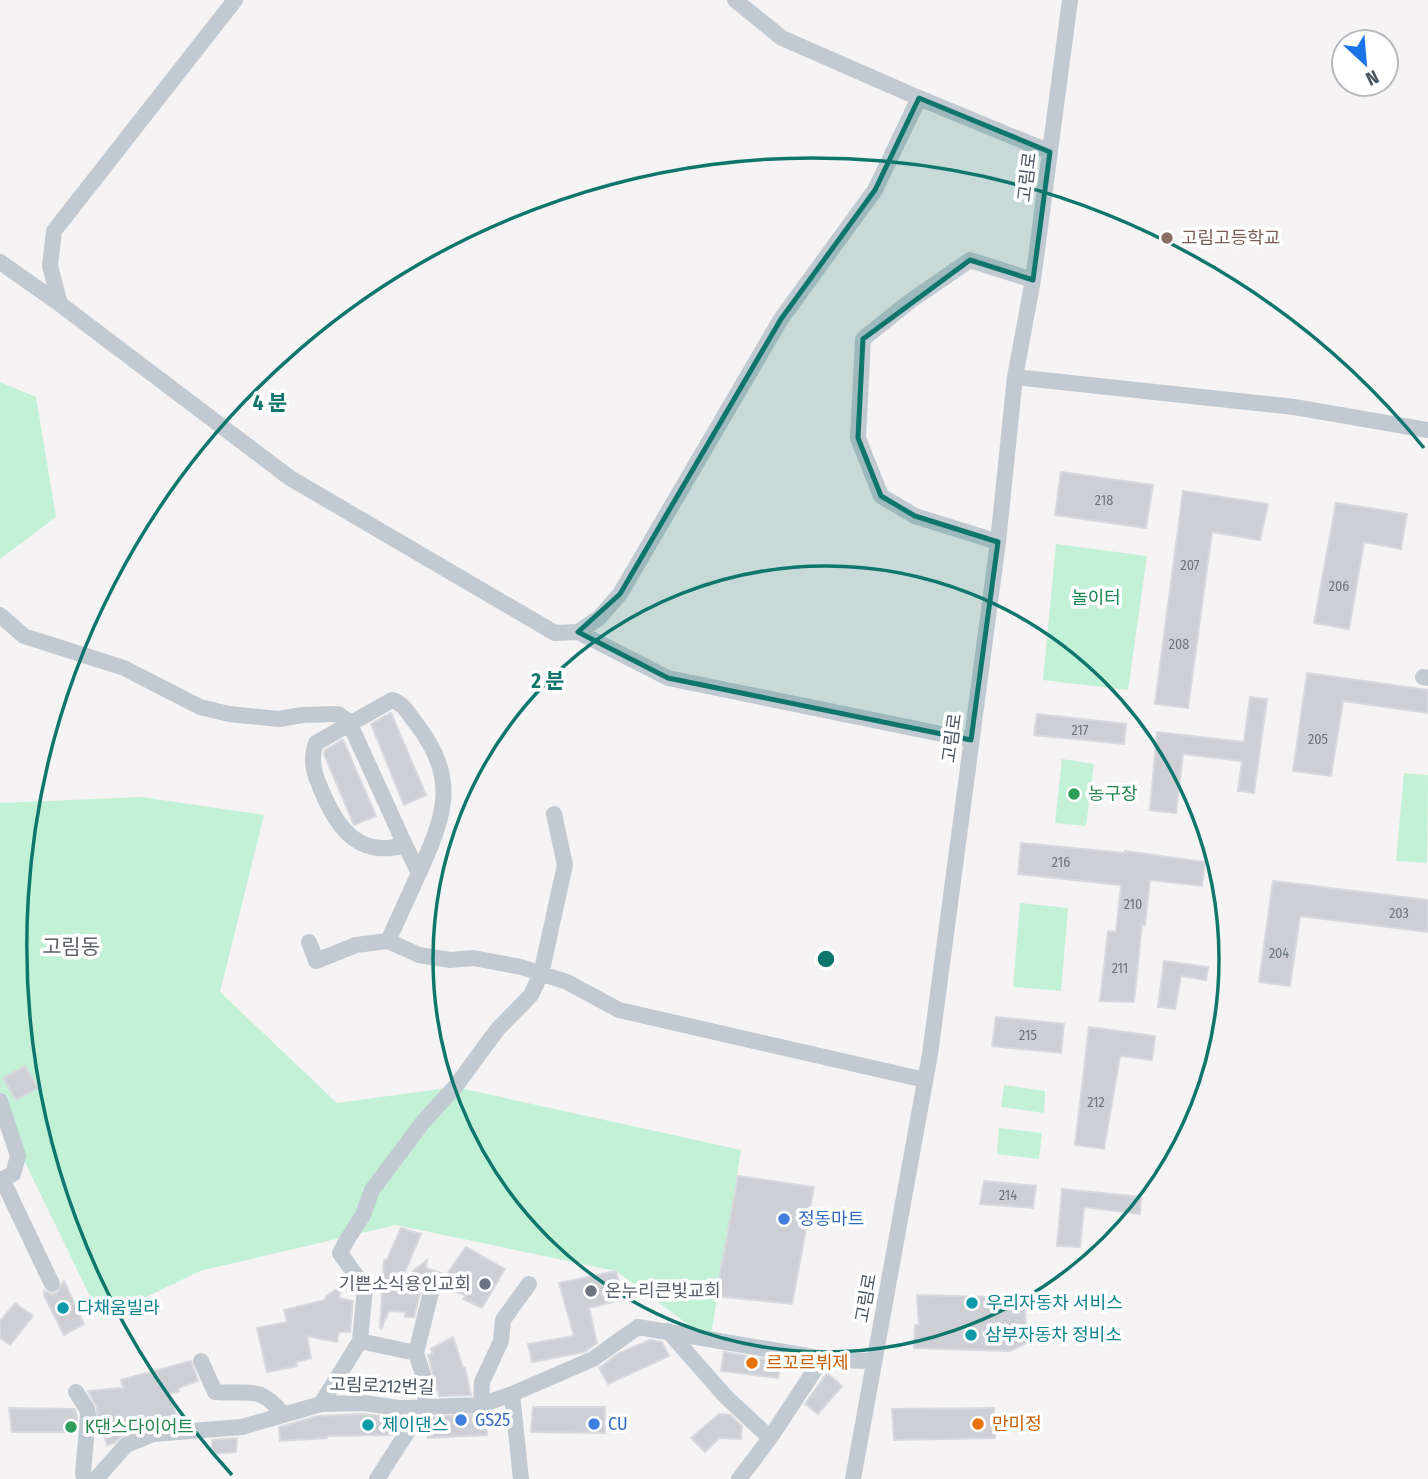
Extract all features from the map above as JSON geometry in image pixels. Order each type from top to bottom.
[{"type":"street","points":[[60,304],[50,266],[54,231],[235,0]]},
{"type":"street","points":[[735,0],[782,38],[1050,152]]},
{"type":"street","name":"고림로","points":[[853,1479],[925,1080],[998,542],[1015,377],[1033,280],[1070,0]]},
{"type":"street","points":[[578,632],[599,618],[620,594],[781,319],[874,190],[919,98]]},
{"type":"street","points":[[998,542],[915,516],[881,496],[858,438],[863,339],[909,302],[970,260],[1033,280]]},
{"type":"street","points":[[0,262],[60,304],[290,478],[555,633],[578,632],[668,678],[971,740]]},
{"type":"street","points":[[1015,377],[1294,407],[1428,430]]},
{"type":"street","points":[[0,615],[24,636],[124,668],[200,707],[229,714],[279,719],[338,714],[349,723],[419,873]]},
{"type":"street","points":[[388,941],[439,827],[443,789],[439,761],[425,735],[397,701],[392,700],[316,743],[312,754],[313,770],[332,815],[349,836],[366,846],[384,849],[405,845]]},
{"type":"street","points":[[321,1404],[360,1341],[365,1288],[340,1253],[363,1216],[372,1190],[423,1122],[531,995],[541,974],[565,865],[554,814]]},
{"type":"street","points":[[309,942],[316,961],[356,945],[388,941],[419,955],[450,960],[473,957],[522,967],[567,982],[619,1010],[925,1080]]},
{"type":"street","points":[[0,1101],[5,1131],[18,1156],[13,1174],[1,1179],[52,1284]]},
{"type":"street","points":[[481,1405],[482,1382],[501,1341],[503,1320],[529,1284]]},
{"type":"street","points":[[377,1479],[423,1408],[428,1390],[416,1353],[432,1288]]},
{"type":"street","name":"고림로212번길","points":[[96,1479],[126,1445],[153,1434],[242,1427],[321,1404],[364,1403],[398,1408],[481,1405],[593,1359],[638,1327],[831,1360],[874,1361]]},
{"type":"street","points":[[668,1331],[726,1397],[770,1438]]},
{"type":"street","points":[[360,1341],[416,1353]]},
{"type":"street","points":[[740,1479],[816,1368],[831,1360]]},
{"type":"street","points":[[201,1361],[215,1392],[269,1396],[283,1414]]},
{"type":"street","points":[[76,1392],[87,1409],[88,1416],[84,1479]]},
{"type":"street","points":[[512,1394],[522,1479]]},
{"type":"highlighted area","points":[[919,98],[1050,152],[1033,280],[970,260],[863,339],[858,438],[881,496],[915,516],[998,542],[971,740],[668,678],[578,632],[620,594],[781,319],[875,190]]},
{"type":"green space","points":[[0,382],[36,397],[56,517],[0,559]]},
{"type":"green space","name":"놀이터","points":[[1056,544],[1147,556],[1128,690],[1043,680]]},
{"type":"green space","name":"농구장","points":[[1062,759],[1094,764],[1086,826],[1055,823]]},
{"type":"green space","points":[[1404,773],[1428,775],[1427,863],[1396,861]]},
{"type":"green space","points":[[141,797],[264,815],[220,992],[337,1103],[455,1087],[741,1150],[710,1341],[616,1271],[396,1225],[200,1271],[101,1319],[10,1131],[0,1104],[0,803]]},
{"type":"green space","points":[[1020,903],[1068,908],[1061,991],[1013,987]]},
{"type":"green space","points":[[1004,1085],[1045,1091],[1044,1113],[1001,1107]]},
{"type":"green space","points":[[999,1128],[1042,1133],[1039,1159],[997,1154]]},
{"type":"building","points":[[1061,472],[1153,485],[1146,528],[1055,515]]},
{"type":"building","points":[[1183,491],[1268,504],[1260,540],[1212,532],[1188,708],[1155,704]]},
{"type":"building","points":[[1336,503],[1407,514],[1401,549],[1364,542],[1349,629],[1314,623]]},
{"type":"building","points":[[1307,673],[1428,690],[1428,713],[1343,701],[1331,776],[1293,771]]},
{"type":"building","points":[[1250,697],[1267,699],[1254,793],[1238,791],[1242,761],[1183,754],[1176,813],[1150,810],[1157,732],[1244,742]]},
{"type":"building","points":[[391,713],[426,795],[404,805],[371,724]]},
{"type":"building","points":[[1037,714],[1126,724],[1124,744],[1034,735]]},
{"type":"building","points":[[343,740],[376,816],[354,825],[324,754],[325,750]]},
{"type":"building","points":[[1021,843],[1125,851],[1205,862],[1202,886],[1150,880],[1145,925],[1142,924],[1134,1002],[1100,1001],[1108,931],[1116,932],[1121,885],[1018,874]]},
{"type":"building","points":[[1273,881],[1428,900],[1428,932],[1300,916],[1290,986],[1259,982]]},
{"type":"building","points":[[1164,961],[1208,967],[1206,980],[1181,976],[1175,1009],[1158,1007]]},
{"type":"building","points":[[996,1017],[1064,1024],[1061,1053],[992,1046]]},
{"type":"building","points":[[1089,1027],[1155,1036],[1152,1060],[1120,1056],[1104,1149],[1075,1145]]},
{"type":"building","points":[[25,1066],[38,1088],[16,1100],[3,1078]]},
{"type":"building","points":[[738,1176],[814,1187],[792,1304],[716,1296]]},
{"type":"building","points":[[984,1181],[1036,1186],[1033,1208],[980,1204]]},
{"type":"building","points":[[1062,1189],[1141,1197],[1140,1214],[1084,1207],[1080,1247],[1057,1246]]},
{"type":"building","points":[[401,1228],[421,1234],[401,1281],[427,1260],[426,1268],[446,1275],[466,1247],[505,1269],[482,1308],[463,1299],[466,1295],[442,1288],[439,1280],[430,1278],[422,1285],[414,1317],[405,1317],[406,1312],[389,1311],[381,1329],[384,1260],[387,1260]]},
{"type":"building","points":[[616,1271],[624,1299],[589,1308],[597,1343],[584,1352],[532,1362],[528,1344],[574,1336],[559,1283]]},
{"type":"building","name":"다채움빌라","points":[[64,1281],[84,1324],[64,1335],[44,1291],[57,1293]]},
{"type":"building","points":[[341,1287],[339,1298],[353,1301],[350,1332],[339,1332],[337,1342],[307,1336],[311,1358],[296,1362],[297,1366],[267,1372],[257,1328],[287,1322],[284,1310],[325,1300],[326,1296]]},
{"type":"building","points":[[917,1295],[1024,1298],[1027,1343],[1010,1351],[914,1348],[915,1325],[919,1325]]},
{"type":"building","points":[[15,1303],[33,1316],[10,1345],[0,1338],[0,1321]]},
{"type":"building","points":[[453,1337],[465,1368],[471,1395],[439,1396],[428,1355],[433,1354],[431,1349]]},
{"type":"building","points":[[650,1340],[662,1342],[669,1356],[608,1384],[599,1368],[619,1353]]},
{"type":"building","name":"르꼬르뷔제","points":[[724,1352],[782,1362],[778,1378],[721,1371]]},
{"type":"building","points":[[191,1361],[198,1381],[169,1394],[176,1414],[131,1427],[132,1431],[107,1445],[104,1434],[97,1436],[97,1408],[88,1391],[123,1388],[121,1380]]},
{"type":"building","points":[[827,1373],[842,1386],[818,1414],[805,1404]]},
{"type":"building","points":[[533,1407],[605,1407],[605,1433],[531,1432]]},
{"type":"building","points":[[9,1408],[75,1409],[76,1432],[12,1432]]},
{"type":"building","points":[[994,1408],[995,1438],[894,1440],[892,1409]]},
{"type":"building","points":[[363,1414],[400,1418],[399,1425],[393,1435],[327,1436],[280,1441],[279,1427],[318,1416]]},
{"type":"building","points":[[486,1414],[487,1435],[428,1438],[429,1417]]},
{"type":"building","points":[[719,1414],[730,1415],[742,1426],[741,1439],[719,1438],[705,1452],[691,1438]]},
{"type":"building","points":[[237,1438],[236,1452],[212,1454],[212,1440]]},
{"type":"place","name":"고림고등학교","points":[[1167,238]]},
{"type":"place","name":"농구장","points":[[1074,794]]},
{"type":"place","name":"정동마트","points":[[784,1219]]},
{"type":"place","name":"기쁜소식용인교회","points":[[485,1284]]},
{"type":"place","name":"온누리큰빛교회","points":[[591,1291]]},
{"type":"place","name":"우리자동차 서비스","points":[[972,1303]]},
{"type":"place","name":"다채움빌라","points":[[63,1308]]},
{"type":"place","name":"삼부자동차 정비소","points":[[971,1335]]},
{"type":"place","name":"르꼬르뷔제","points":[[752,1363]]},
{"type":"place","name":"GS25","points":[[461,1420]]},
{"type":"place","name":"CU","points":[[594,1424]]},
{"type":"place","name":"만미정","points":[[978,1424]]},
{"type":"place","name":"제이댄스","points":[[368,1425]]},
{"type":"place","name":"K댄스다이어트","points":[[71,1427]]},
{"type":"district","name":"고림동","points":[[71,947]]}]
